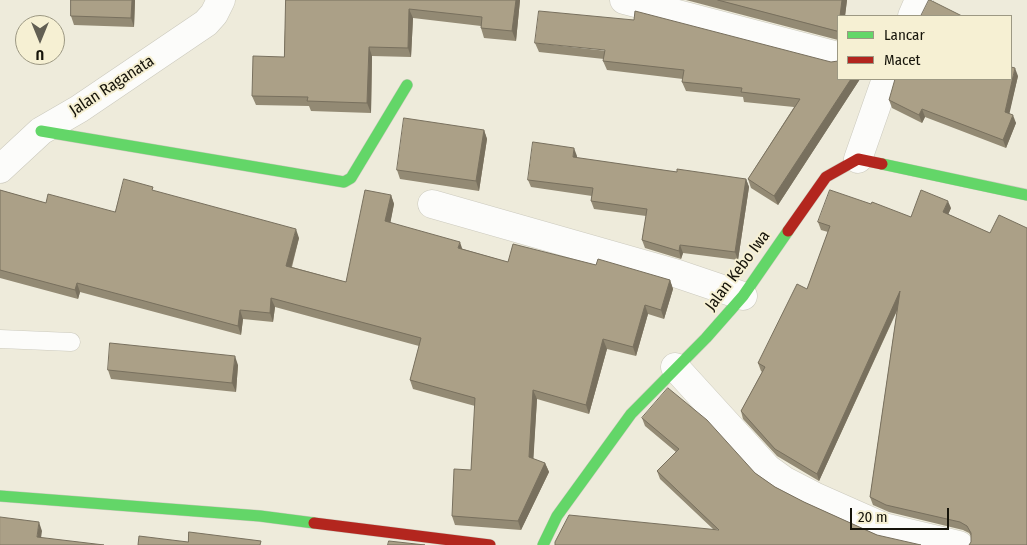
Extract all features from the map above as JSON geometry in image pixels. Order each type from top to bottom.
[{"type":"street","name":"Jalan Raganata","points":[[0,169],[42,131],[79,109],[206,23],[214,14],[221,0]]},
{"type":"street","points":[[624,0],[837,56]]},
{"type":"street","points":[[912,15],[919,0]]},
{"type":"street","points":[[886,80],[858,159],[1027,195]]},
{"type":"street","points":[[42,131],[344,182],[350,178],[406,85]]},
{"type":"street","name":"Jalan Kebo Iwa","points":[[543,545],[557,516],[631,414],[675,367],[706,338],[743,296],[826,177],[858,159]]},
{"type":"street","points":[[432,204],[678,274],[743,296]]},
{"type":"street","points":[[675,367],[767,468],[785,481],[884,528],[959,545]]},
{"type":"street","points":[[0,496],[260,516],[490,545]]},
{"type":"lane","points":[[0,339],[71,342]]},
{"type":"building","points":[[71,0],[132,0],[131,18],[71,16]]},
{"type":"building","points":[[286,0],[516,0],[512,31],[481,28],[482,17],[409,9],[408,48],[369,47],[367,103],[307,101],[308,97],[252,96],[253,56],[284,57]]},
{"type":"building","points":[[718,0],[842,0],[840,15],[837,15],[837,31]]},
{"type":"building","points":[[930,0],[960,15],[922,15]]},
{"type":"building","points":[[539,11],[634,20],[635,11],[831,62],[837,61],[837,80],[850,80],[774,196],[748,179],[800,99],[741,92],[742,88],[682,82],[684,70],[603,61],[605,50],[535,43]]},
{"type":"building","points":[[1012,67],[1015,68],[1005,112],[1013,115],[1003,140],[922,109],[919,115],[889,100],[895,80],[1012,80]]},
{"type":"building","points":[[404,118],[484,130],[476,181],[397,170]]},
{"type":"building","points":[[533,142],[574,148],[573,157],[677,172],[677,169],[746,179],[735,252],[680,245],[679,251],[642,240],[647,209],[591,201],[593,188],[528,180]]},
{"type":"building","points":[[124,179],[153,187],[152,190],[296,229],[286,266],[346,282],[365,190],[391,195],[385,221],[460,242],[458,248],[508,262],[513,244],[596,265],[598,259],[670,280],[661,310],[645,305],[633,347],[603,339],[586,405],[533,390],[529,457],[545,463],[518,521],[452,516],[454,469],[471,470],[475,398],[410,380],[421,338],[271,298],[270,313],[240,310],[238,326],[77,283],[75,290],[0,270],[0,190],[46,203],[48,194],[115,212]]},
{"type":"building","points":[[830,190],[871,204],[872,202],[911,217],[921,190],[948,201],[943,212],[990,233],[999,215],[1027,228],[1027,545],[969,545],[971,533],[967,526],[960,522],[886,505],[870,497],[900,291],[817,474],[775,449],[741,411],[765,367],[758,363],[797,284],[807,289],[830,226],[818,222]]},
{"type":"building","points":[[110,343],[235,356],[232,383],[108,370]]},
{"type":"building","points":[[668,388],[707,420],[755,473],[775,487],[877,535],[921,545],[555,545],[569,515],[719,530],[657,471],[679,449],[642,418]]},
{"type":"building","points":[[0,517],[39,522],[37,537],[104,545],[0,545]]},
{"type":"building","points":[[189,532],[261,541],[260,545],[138,545],[139,536],[188,542]]},
{"type":"building","points":[[389,541],[425,545],[388,545]]},
{"type":"traffic: fast","points":[[41,131],[344,182],[351,178],[407,85]]},
{"type":"traffic: fast","points":[[882,164],[1027,195]]},
{"type":"traffic: fast","points":[[543,545],[557,516],[631,414],[706,338],[743,296],[788,231]]},
{"type":"traffic: fast","points":[[0,496],[260,516],[314,523]]},
{"type":"traffic: jam","points":[[788,231],[826,177],[858,159],[882,164]]},
{"type":"traffic: jam","points":[[314,523],[490,545]]}]
